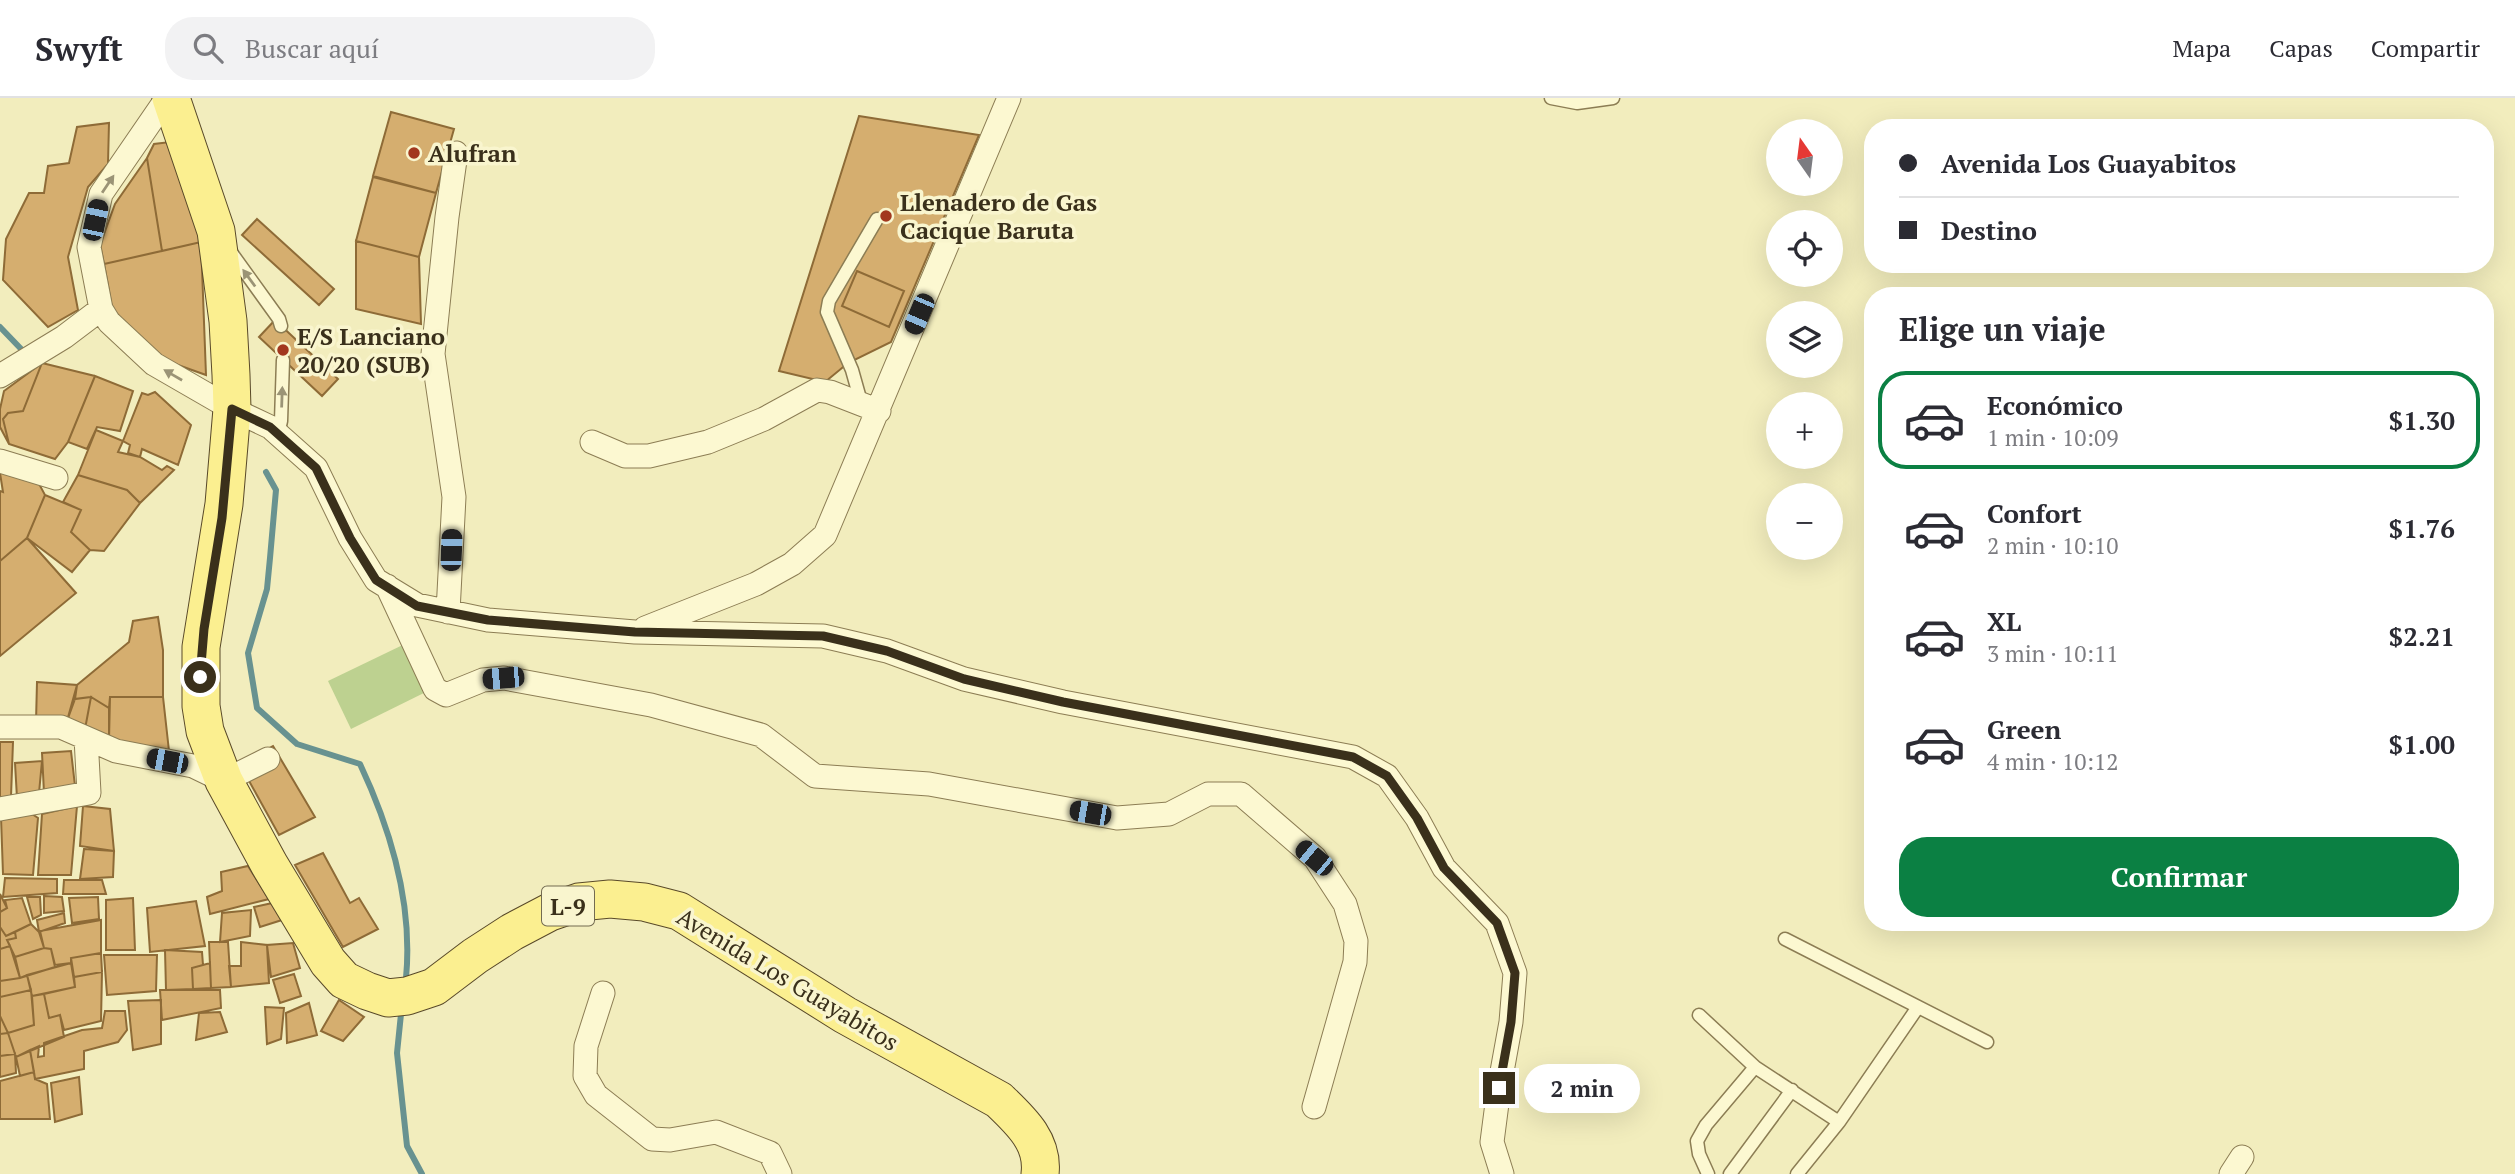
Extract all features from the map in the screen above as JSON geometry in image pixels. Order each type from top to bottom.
[{"type":"main road","name":"Avenida Los Guayabitos","points":[[169,98],[216,231],[228,321],[232,409],[223,513],[204,624],[200,677],[205,731],[224,781],[269,864],[328,962],[344,980],[355,985],[388,998],[407,996],[434,987],[512,932],[551,912],[579,902],[610,899],[633,901],[679,911],[833,1008],[999,1101],[1020,1120],[1035,1141],[1041,1161],[1040,1174]]},
{"type":"street","points":[[169,98],[101,194],[89,247],[101,309],[109,322],[154,364],[232,409],[270,427],[316,468],[350,538],[376,580],[417,606],[488,620],[635,632],[823,636],[887,651],[964,679],[1051,699],[1353,757],[1387,776],[1417,818],[1444,868],[1497,923],[1515,973],[1511,1022],[1492,1142],[1502,1174]]},
{"type":"street","points":[[635,632],[756,584],[792,564],[825,535],[870,407],[1009,98]]},
{"type":"street","points":[[448,612],[454,497],[433,354],[456,153]]},
{"type":"street","points":[[0,376],[64,337],[101,309]]},
{"type":"street","points":[[592,442],[625,456],[649,456],[708,442],[764,419],[817,390],[830,391],[870,407]]},
{"type":"street","points":[[0,461],[56,478]]},
{"type":"street","points":[[387,586],[435,688],[446,695],[484,680],[503,678],[651,705],[761,735],[815,776],[929,784],[1117,818],[1169,814],[1208,793],[1241,793],[1314,858],[1345,904],[1356,941],[1355,962],[1314,1107]]},
{"type":"street","points":[[0,727],[61,727],[116,751],[193,766],[224,781],[268,759]]},
{"type":"street","points":[[0,809],[89,793],[86,738]]},
{"type":"street","points":[[603,993],[586,1046],[585,1076],[596,1095],[652,1139],[670,1140],[716,1132],[770,1153],[780,1174]]},
{"type":"lane","points":[[1551,98],[1577,103],[1613,98]]},
{"type":"lane","points":[[870,407],[827,312],[829,301],[877,219]]},
{"type":"lane","points":[[216,231],[279,319],[281,326]]},
{"type":"lane","points":[[278,434],[284,360]]},
{"type":"lane","points":[[1785,939],[1987,1042]]},
{"type":"lane","points":[[1797,1174],[1839,1122],[1918,1007]]},
{"type":"lane","points":[[1699,1015],[1755,1067],[1839,1122]]},
{"type":"lane","points":[[1708,1174],[1699,1154],[1697,1141],[1706,1125],[1755,1067]]},
{"type":"lane","points":[[1730,1174],[1792,1090]]},
{"type":"green space","points":[[411,641],[434,688],[351,729],[328,681]]},
{"type":"building","name":"Alufran","points":[[391,112],[454,129],[436,193],[373,176]]},
{"type":"building","name":"Llenadero de Gas Cacique Baruta","points":[[859,116],[979,135],[891,342],[848,363],[825,382],[779,371]]},
{"type":"building","points":[[109,123],[108,164],[88,187],[68,257],[78,310],[48,327],[3,280],[6,239],[29,193],[44,193],[48,166],[69,163],[77,127]]},
{"type":"building","points":[[170,142],[201,242],[162,251],[147,158],[154,144]]},
{"type":"building","points":[[147,158],[162,251],[104,264],[100,245],[115,204]]},
{"type":"building","points":[[373,177],[436,193],[419,257],[356,241]]},
{"type":"building","points":[[257,219],[334,289],[319,305],[242,235]]},
{"type":"building","points":[[356,241],[419,257],[421,324],[356,309]]},
{"type":"building","points":[[201,242],[206,375],[164,360],[135,335],[112,308],[104,264]]},
{"type":"building","points":[[857,271],[904,291],[889,327],[842,306]]},
{"type":"building","points":[[275,320],[338,379],[322,396],[259,337]]},
{"type":"building","points":[[42,363],[95,376],[68,442],[55,459],[9,444],[3,419],[8,413],[23,411]]},
{"type":"building","points":[[42,363],[23,411],[8,413],[3,419],[9,444],[0,427],[4,391]]},
{"type":"building","points":[[95,376],[133,391],[120,431],[97,427],[87,449],[68,442]]},
{"type":"building","points":[[155,392],[191,425],[178,465],[142,449],[140,457],[128,453],[130,445],[123,441],[142,393],[148,395]]},
{"type":"building","points":[[96,430],[123,441],[118,452],[140,457],[162,470],[167,466],[174,470],[140,503],[127,490],[78,475]]},
{"type":"building","points":[[4,467],[37,480],[45,495],[27,538],[0,561],[0,491],[3,492],[0,473]]},
{"type":"building","points":[[78,475],[127,490],[140,503],[104,551],[90,550],[71,532],[81,510],[63,502]]},
{"type":"building","points":[[45,495],[81,510],[71,532],[90,550],[72,572],[27,538]]},
{"type":"building","points":[[27,538],[76,593],[0,656],[0,561]]},
{"type":"building","points":[[158,617],[163,650],[163,697],[110,697],[109,708],[91,697],[75,699],[77,685],[129,642],[133,621]]},
{"type":"building","points":[[37,682],[77,685],[67,721],[36,722]]},
{"type":"building","points":[[91,697],[109,708],[109,740],[85,729]]},
{"type":"building","points":[[91,697],[85,729],[67,721],[75,699]]},
{"type":"building","points":[[110,697],[163,697],[169,751],[109,740]]},
{"type":"building","points":[[0,742],[13,742],[11,797],[0,799]]},
{"type":"building","points":[[273,746],[315,817],[279,835],[248,779],[253,757]]},
{"type":"building","points":[[71,751],[75,786],[44,793],[42,753]]},
{"type":"building","points":[[42,761],[39,793],[17,798],[15,763]]},
{"type":"building","points":[[77,806],[71,875],[38,875],[42,814]]},
{"type":"building","points":[[83,806],[110,809],[114,851],[80,846]]},
{"type":"building","points":[[32,814],[38,818],[33,875],[3,874],[1,817]]},
{"type":"building","points":[[84,849],[114,851],[113,877],[80,879]]},
{"type":"building","points":[[323,853],[350,903],[359,898],[378,929],[343,947],[295,865]]},
{"type":"building","points":[[248,866],[269,899],[210,914],[207,897],[222,891],[221,872]]},
{"type":"building","points":[[5,878],[57,879],[57,893],[3,897]]},
{"type":"building","points":[[64,880],[102,880],[106,894],[63,894]]},
{"type":"building","points":[[0,894],[7,908],[0,912]]},
{"type":"building","points":[[44,896],[62,897],[64,911],[44,913]]},
{"type":"building","points":[[27,897],[40,897],[41,915],[33,919]]},
{"type":"building","points":[[98,897],[99,919],[72,923],[69,898]]},
{"type":"building","points":[[22,898],[31,924],[6,936],[0,927],[0,912],[7,908],[5,900]]},
{"type":"building","points":[[133,898],[135,950],[106,950],[106,900]]},
{"type":"building","points":[[196,901],[205,946],[150,952],[147,908]]},
{"type":"building","points":[[277,902],[282,920],[260,927],[254,907]]},
{"type":"building","points":[[251,910],[250,936],[220,942],[222,913]]},
{"type":"building","points":[[64,913],[65,923],[39,932],[37,920]]},
{"type":"building","points":[[101,920],[101,953],[71,958],[71,963],[55,965],[51,949],[44,948],[40,931]]},
{"type":"building","points":[[31,924],[39,932],[44,948],[15,957],[7,940],[16,938],[15,932]]},
{"type":"building","points":[[0,927],[6,936],[15,932],[16,938],[7,940],[10,946],[0,949]]},
{"type":"building","points":[[209,942],[228,942],[231,987],[211,988]]},
{"type":"building","points":[[241,942],[267,945],[269,983],[231,987],[229,966],[241,966]]},
{"type":"building","points":[[293,943],[300,968],[271,977],[267,945]]},
{"type":"building","points":[[10,946],[20,978],[0,981],[0,949]]},
{"type":"building","points":[[44,948],[51,949],[55,967],[20,978],[15,957]]},
{"type":"building","points":[[165,950],[202,952],[203,965],[192,968],[193,989],[166,990]]},
{"type":"building","points":[[101,953],[102,972],[74,977],[71,958]]},
{"type":"building","points":[[104,955],[157,955],[156,991],[107,995]]},
{"type":"building","points":[[71,963],[75,987],[32,996],[27,975]]},
{"type":"building","points":[[210,963],[211,988],[193,989],[192,968]]},
{"type":"building","points":[[102,972],[101,1021],[64,1030],[60,1015],[49,1018],[44,994],[75,987],[74,977]]},
{"type":"building","points":[[294,974],[301,996],[280,1003],[273,980]]},
{"type":"building","points":[[27,975],[31,990],[0,997],[0,981]]},
{"type":"building","points":[[31,990],[34,1025],[8,1033],[0,1016],[0,997]]},
{"type":"building","points":[[160,990],[220,990],[221,1008],[162,1020]]},
{"type":"building","points":[[44,994],[49,1018],[60,1015],[64,1037],[16,1057],[8,1033],[34,1025],[32,996]]},
{"type":"building","points":[[161,1000],[161,1044],[133,1050],[128,1001]]},
{"type":"building","points":[[339,1000],[364,1017],[343,1041],[321,1031]]},
{"type":"building","points":[[309,1003],[317,1035],[287,1043],[286,1013]]},
{"type":"building","points":[[265,1007],[284,1008],[281,1039],[267,1044]]},
{"type":"building","points":[[105,1011],[125,1011],[127,1030],[118,1042],[84,1051],[84,1069],[35,1079],[30,1050],[39,1046],[38,1057],[44,1056],[44,1043],[82,1030],[102,1028]]},
{"type":"building","points":[[220,1012],[227,1032],[196,1040],[199,1013]]},
{"type":"building","points":[[0,1016],[8,1033],[0,1034]]},
{"type":"building","points":[[8,1033],[15,1054],[0,1056],[0,1034]]},
{"type":"building","points":[[30,1050],[34,1072],[20,1076],[16,1057]]},
{"type":"building","points":[[15,1054],[16,1073],[0,1077],[0,1056]]},
{"type":"building","points":[[34,1072],[35,1079],[47,1084],[50,1119],[0,1119],[0,1081]]},
{"type":"building","points":[[79,1077],[82,1114],[55,1122],[51,1083]]},
{"type":"waterway","points":[[0,327],[24,352]]},
{"type":"waterway","points":[[266,472],[276,490],[267,589],[248,653],[257,708],[297,744],[360,764],[381,815],[397,868],[406,923],[406,978]]},
{"type":"waterway","points":[[401,1014],[397,1053],[407,1146],[422,1174]]},
{"type":"place","name":"Alufran","points":[[414,153]]},
{"type":"place","name":"Llenadero de Gas Cacique Baruta","points":[[886,216]]},
{"type":"place","name":"E/S Lanciano 20/20 (SUB)","points":[[283,350]]},
{"type":"route","points":[[200,677],[201,647],[222,518],[232,409],[270,427],[316,468],[350,538],[376,580],[417,606],[488,620],[635,632],[823,636],[887,651],[964,679],[1063,702],[1353,757],[1387,776],[1417,818],[1444,868],[1497,923],[1515,973],[1511,1022],[1499,1088]]}]
